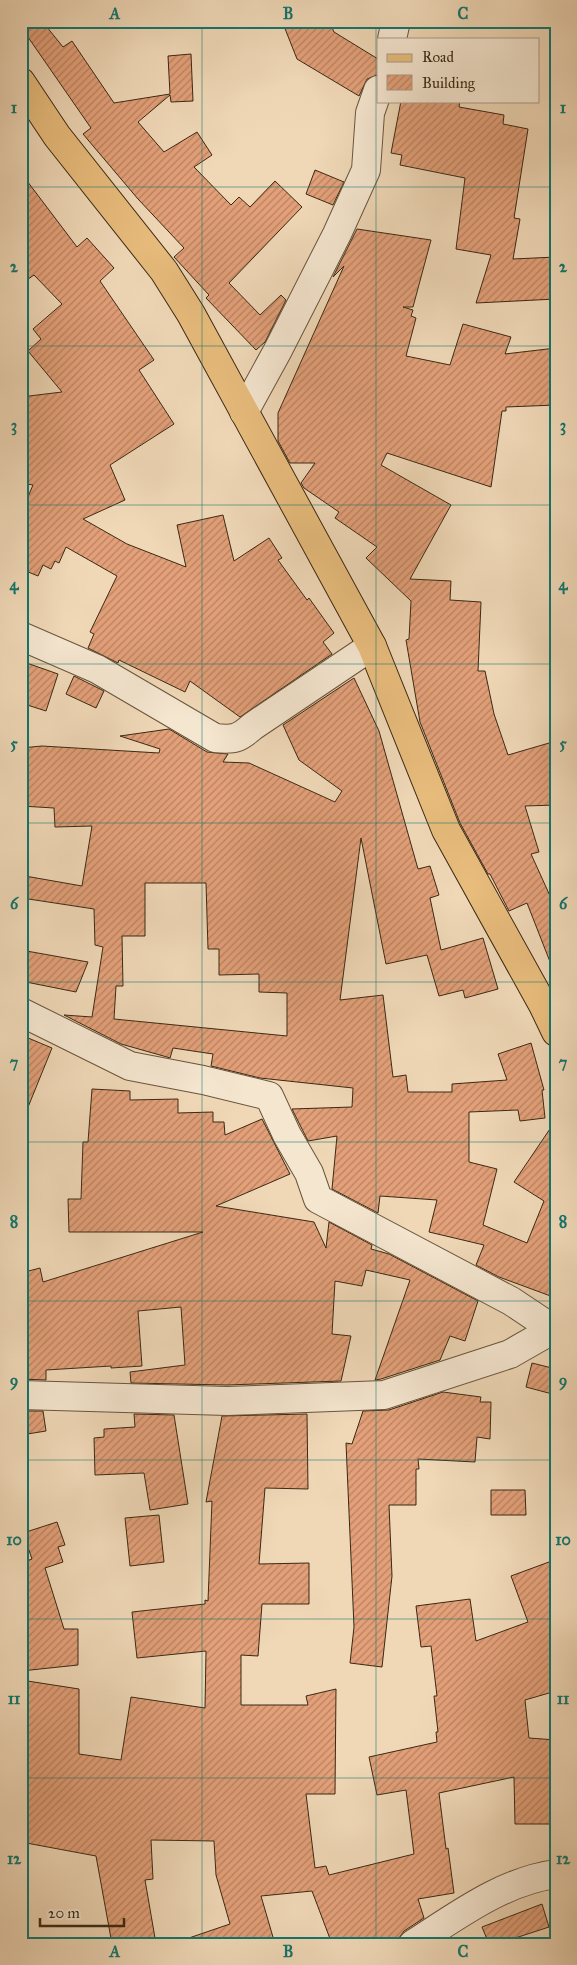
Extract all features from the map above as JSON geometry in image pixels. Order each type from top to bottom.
[{"type":"main road","points":[[21,82],[58,136],[164,272],[191,314],[372,646],[446,830],[543,1004],[556,1032]]},
{"type":"street","points":[[392,38],[396,21]]},
{"type":"street","points":[[244,412],[337,234],[366,170],[370,113],[377,93]]},
{"type":"street","points":[[21,636],[97,669],[214,738],[232,740],[243,736],[253,726],[372,646]]},
{"type":"street","points":[[21,1012],[130,1066],[212,1082],[268,1096],[287,1135],[309,1173],[318,1199],[511,1301],[554,1331],[510,1354],[384,1395],[227,1401],[21,1396]]},
{"type":"street","points":[[414,1944],[500,1892],[536,1877],[556,1874]]},
{"type":"building","points":[[21,21],[42,21],[63,47],[72,41],[114,103],[170,94],[168,56],[191,54],[193,101],[171,102],[170,95],[138,122],[164,152],[197,132],[212,155],[194,167],[231,205],[239,197],[250,207],[275,181],[302,207],[229,283],[260,315],[281,295],[286,300],[265,342],[256,350],[206,298],[209,295],[174,257],[184,248],[138,199],[83,134],[91,128],[21,27]]},
{"type":"building","points":[[282,21],[329,21],[334,32],[377,58],[377,75],[367,79],[359,96],[297,59]]},
{"type":"building","points":[[401,102],[460,102],[459,107],[504,115],[503,124],[528,129],[514,218],[520,219],[513,259],[556,257],[556,299],[476,303],[491,255],[456,249],[465,178],[400,165],[402,155],[391,153]]},
{"type":"building","points":[[315,170],[344,182],[333,205],[306,194]]},
{"type":"building","points":[[21,173],[77,247],[87,238],[114,268],[100,281],[154,360],[139,370],[174,424],[110,465],[125,500],[83,519],[127,544],[186,567],[177,525],[223,515],[234,561],[269,538],[282,558],[278,560],[334,633],[323,642],[332,654],[240,717],[190,681],[185,692],[119,660],[118,663],[88,648],[94,634],[90,632],[117,576],[66,547],[59,563],[55,561],[51,569],[43,565],[38,576],[21,569],[21,513],[33,485],[21,483],[21,397],[62,392],[28,351],[41,339],[33,329],[62,304],[34,275],[21,284]]},
{"type":"building","points":[[357,229],[431,240],[413,307],[403,307],[413,310],[411,316],[416,318],[406,356],[450,365],[463,324],[511,337],[505,354],[556,348],[556,405],[506,407],[506,411],[502,411],[491,487],[387,453],[381,465],[451,505],[410,579],[451,581],[450,600],[481,602],[478,671],[485,671],[494,714],[508,755],[556,741],[556,805],[525,806],[539,852],[531,854],[556,909],[556,972],[554,972],[527,903],[509,911],[460,823],[420,722],[406,640],[409,639],[411,601],[366,558],[377,547],[335,518],[339,512],[304,488],[301,483],[315,463],[290,463],[278,441],[278,413],[344,266],[333,277]]},
{"type":"building","points":[[21,661],[58,674],[46,711],[21,703]]},
{"type":"building","points":[[74,676],[104,691],[96,708],[66,694]]},
{"type":"building","points":[[354,678],[379,731],[418,869],[430,866],[439,895],[430,898],[441,950],[483,938],[498,989],[465,998],[463,990],[439,996],[427,955],[386,964],[361,838],[340,1000],[383,995],[393,1077],[406,1075],[408,1092],[452,1092],[452,1084],[507,1080],[498,1054],[531,1043],[544,1090],[542,1090],[545,1118],[520,1121],[518,1110],[469,1112],[469,1162],[497,1169],[483,1225],[527,1243],[544,1201],[514,1182],[556,1120],[556,1298],[499,1277],[476,1265],[484,1245],[429,1232],[437,1200],[380,1196],[378,1213],[332,1189],[337,1136],[308,1141],[292,1109],[352,1107],[353,1088],[260,1078],[211,1066],[213,1054],[173,1048],[170,1058],[121,1044],[64,1015],[92,1017],[103,947],[95,945],[94,909],[22,898],[25,876],[82,886],[92,826],[55,827],[54,808],[21,806],[21,748],[42,746],[159,753],[160,749],[120,736],[169,729],[207,752],[228,754],[223,762],[249,763],[335,802],[342,791],[299,760],[283,725]],"holes":[[[145,883],[206,883],[208,949],[219,949],[219,975],[259,974],[259,992],[287,993],[287,1036],[114,1019],[116,986],[123,986],[122,936],[145,936]]]},
{"type":"building","points":[[21,950],[88,962],[76,992],[21,981]]},
{"type":"building","points":[[21,1035],[52,1048],[22,1122],[21,1122]]},
{"type":"building","points":[[92,1089],[130,1091],[130,1100],[178,1099],[178,1113],[213,1112],[213,1122],[224,1122],[225,1135],[262,1119],[290,1174],[216,1206],[314,1222],[326,1248],[329,1222],[372,1245],[371,1249],[389,1254],[478,1301],[465,1341],[450,1336],[440,1360],[375,1380],[410,1280],[366,1270],[362,1286],[335,1281],[332,1334],[351,1336],[341,1381],[227,1385],[131,1383],[130,1372],[185,1365],[181,1307],[138,1311],[142,1366],[46,1370],[46,1380],[21,1379],[21,1273],[40,1268],[43,1282],[203,1232],[69,1232],[68,1199],[81,1199],[83,1142],[88,1142]]},
{"type":"building","points":[[532,1363],[556,1369],[556,1395],[526,1387]]},
{"type":"building","points":[[443,1392],[481,1397],[480,1402],[491,1402],[490,1439],[477,1437],[475,1462],[418,1459],[419,1469],[416,1469],[416,1505],[389,1505],[392,1576],[382,1667],[350,1663],[354,1627],[346,1443],[352,1444],[363,1411],[389,1410]]},
{"type":"building","points":[[21,1411],[43,1411],[46,1431],[21,1435]]},
{"type":"building","points":[[134,1414],[174,1415],[188,1504],[150,1510],[144,1473],[95,1475],[94,1438],[104,1437],[104,1429],[135,1427]]},
{"type":"building","points":[[307,1414],[308,1489],[265,1488],[259,1564],[309,1563],[309,1604],[262,1604],[258,1656],[241,1655],[241,1705],[308,1705],[306,1696],[336,1689],[335,1794],[306,1794],[315,1868],[326,1866],[329,1875],[414,1854],[406,1790],[377,1795],[369,1757],[437,1742],[436,1732],[438,1732],[434,1696],[437,1696],[431,1646],[421,1647],[416,1606],[470,1599],[476,1641],[528,1622],[511,1576],[549,1562],[556,1580],[556,1691],[525,1700],[529,1738],[556,1740],[556,1824],[515,1824],[514,1777],[439,1793],[454,1893],[418,1899],[424,1918],[404,1931],[399,1938],[380,1944],[332,1944],[312,1891],[261,1896],[275,1944],[184,1944],[183,1940],[230,1924],[216,1875],[214,1841],[151,1840],[153,1879],[145,1880],[155,1938],[112,1944],[96,1856],[21,1842],[21,1780],[23,1780],[25,1737],[21,1737],[21,1680],[79,1689],[79,1754],[121,1760],[131,1697],[205,1708],[206,1651],[137,1658],[132,1612],[205,1604],[205,1600],[208,1601],[212,1501],[206,1502],[222,1416]]},
{"type":"building","points":[[491,1490],[525,1490],[526,1515],[491,1515]]},
{"type":"building","points":[[159,1515],[164,1562],[130,1566],[125,1518]]},
{"type":"building","points":[[57,1522],[65,1545],[58,1547],[63,1562],[45,1568],[64,1629],[78,1629],[78,1665],[21,1671],[21,1563],[32,1559],[23,1533]]},
{"type":"building","points":[[542,1904],[549,1927],[497,1944],[489,1944],[482,1927]]}]
